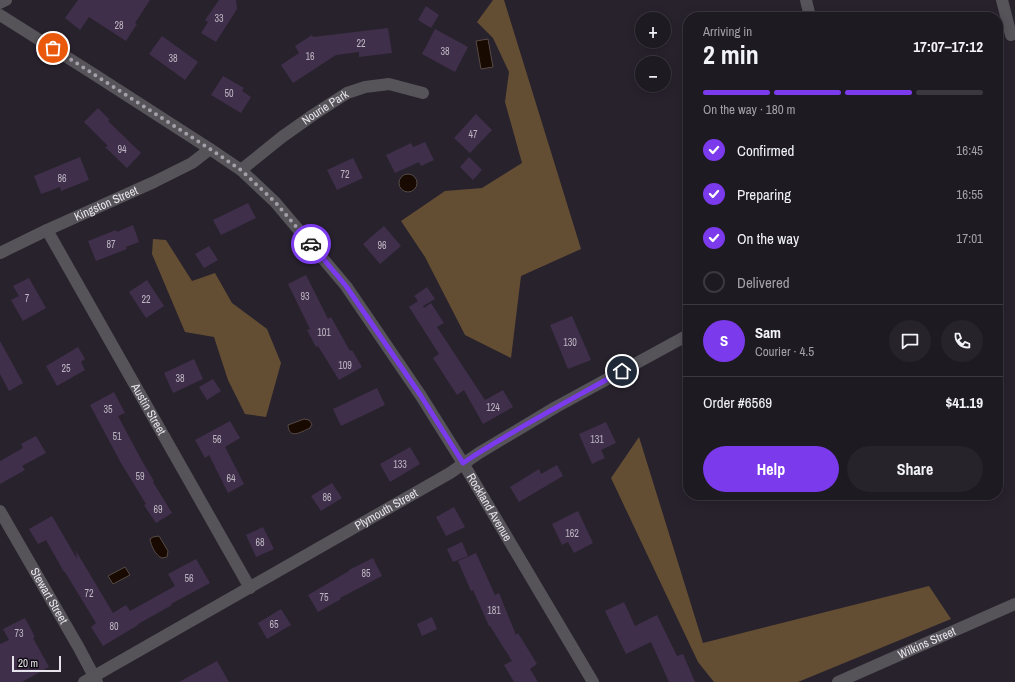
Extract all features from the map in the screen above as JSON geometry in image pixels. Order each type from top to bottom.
[{"type":"street","points":[[0,3],[6,0]]},
{"type":"street","points":[[806,0],[809,12]]},
{"type":"street","points":[[1002,0],[1011,35]]},
{"type":"street","name":"Rockland Avenue","points":[[0,15],[241,170],[275,202],[346,286],[421,396],[463,463],[593,682]]},
{"type":"street","name":"Nourie Park","points":[[241,170],[282,137],[347,93],[365,86],[389,84],[423,93]]},
{"type":"street","name":"Kingston Street","points":[[0,253],[192,163],[210,149]]},
{"type":"street","name":"Austin Street","points":[[47,230],[250,588]]},
{"type":"street","name":"Plymouth Street","points":[[92,680],[443,477],[479,453],[556,408],[683,338]]},
{"type":"street","name":"Stewart Street","points":[[0,511],[79,648],[92,680]]},
{"type":"street","name":"Wilkins Street","points":[[838,682],[1015,604]]},
{"type":"shaded area","points":[[493,0],[504,0],[581,249],[521,276],[511,358],[465,335],[425,257],[401,221],[445,191],[482,188],[522,163],[505,102],[509,72],[493,38],[477,22]]},
{"type":"shaded area","points":[[488,39],[493,67],[481,69],[476,41]]},
{"type":"shaded area","points":[[404,174],[412,174],[417,179],[415,190],[412,192],[404,192],[399,187],[399,179]]},
{"type":"shaded area","points":[[153,239],[166,240],[192,281],[215,273],[232,303],[267,329],[281,363],[266,417],[245,414],[228,380],[214,337],[185,332],[152,254]]},
{"type":"shaded area","points":[[304,419],[309,420],[312,424],[310,428],[296,434],[293,434],[289,430],[288,425]]},
{"type":"shaded area","points":[[639,437],[703,643],[929,586],[951,619],[798,682],[714,682],[698,662],[611,478]]},
{"type":"shaded area","points":[[159,536],[168,551],[167,557],[160,557],[151,545],[150,539]]},
{"type":"shaded area","points":[[125,567],[130,575],[113,584],[108,576]]},
{"type":"building","points":[[78,0],[150,0],[135,23],[137,24],[126,41],[89,17],[80,30],[65,18]]},
{"type":"building","points":[[219,0],[236,0],[237,9],[216,42],[201,33],[208,22],[205,20]]},
{"type":"building","points":[[426,6],[439,15],[431,28],[418,20]]},
{"type":"building","points":[[388,28],[392,53],[359,57],[359,52],[336,55],[293,83],[281,65],[299,53],[295,46],[312,35],[313,37]]},
{"type":"building","points":[[435,29],[468,47],[455,72],[422,54]]},
{"type":"building","points":[[162,36],[198,62],[185,80],[149,54]]},
{"type":"building","points":[[223,76],[244,88],[242,91],[251,97],[241,113],[211,95]]},
{"type":"building","points":[[98,108],[110,120],[108,121],[141,153],[127,168],[105,147],[108,146],[84,122]]},
{"type":"building","points":[[476,114],[492,130],[470,153],[454,138]]},
{"type":"building","points":[[425,142],[434,160],[421,166],[419,162],[395,173],[386,155],[411,143],[413,147]]},
{"type":"building","points":[[80,157],[89,180],[61,191],[60,187],[41,194],[34,176]]},
{"type":"building","points":[[469,157],[482,170],[473,180],[460,167]]},
{"type":"building","points":[[353,158],[363,178],[337,190],[327,170]]},
{"type":"building","points":[[248,203],[256,218],[221,235],[213,220]]},
{"type":"building","points":[[133,225],[139,242],[126,247],[127,249],[96,261],[88,241],[116,230],[117,232]]},
{"type":"building","points":[[384,226],[401,246],[380,264],[363,244]]},
{"type":"building","points":[[209,246],[218,260],[204,268],[195,254]]},
{"type":"building","points":[[306,275],[328,319],[331,317],[350,351],[352,350],[362,367],[339,380],[318,346],[316,347],[307,330],[310,329],[288,284]]},
{"type":"building","points":[[29,278],[46,308],[23,321],[11,300],[19,296],[13,286]]},
{"type":"building","points":[[147,280],[164,306],[146,318],[129,292]]},
{"type":"building","points":[[427,287],[435,299],[423,306],[424,308],[431,303],[444,323],[437,327],[485,400],[503,390],[513,407],[483,424],[464,390],[457,395],[433,358],[439,354],[409,307],[418,301],[414,296]]},
{"type":"building","points":[[572,316],[591,360],[568,369],[550,325]]},
{"type":"building","points":[[0,341],[23,383],[9,391],[0,374]]},
{"type":"building","points":[[78,347],[85,359],[81,362],[85,370],[57,386],[46,366]]},
{"type":"building","points":[[194,359],[203,379],[173,393],[164,373]]},
{"type":"building","points":[[213,379],[221,391],[207,400],[199,387]]},
{"type":"building","points":[[377,388],[385,405],[341,426],[333,409]]},
{"type":"building","points":[[114,392],[125,413],[118,416],[154,481],[153,482],[172,513],[156,523],[144,505],[146,504],[121,463],[90,405]]},
{"type":"building","points":[[230,421],[240,438],[225,447],[244,484],[228,493],[209,455],[205,458],[195,440]]},
{"type":"building","points":[[606,422],[616,443],[601,450],[605,458],[592,464],[579,434]]},
{"type":"building","points":[[36,436],[46,453],[22,466],[25,470],[0,484],[0,461],[23,448],[21,444]]},
{"type":"building","points":[[410,447],[420,464],[390,482],[380,464]]},
{"type":"building","points":[[557,465],[563,476],[519,502],[510,487],[539,469],[541,474]]},
{"type":"building","points":[[332,483],[342,498],[321,511],[311,496]]},
{"type":"building","points":[[454,507],[465,527],[446,536],[436,517]]},
{"type":"building","points":[[578,511],[593,543],[574,553],[568,542],[562,545],[552,524]]},
{"type":"building","points":[[52,516],[77,559],[76,551],[113,613],[126,605],[130,611],[175,586],[168,574],[196,559],[210,583],[171,604],[172,605],[103,646],[91,627],[96,623],[46,540],[38,544],[29,529]]},
{"type":"building","points":[[263,527],[274,549],[256,557],[246,535]]},
{"type":"building","points":[[462,542],[468,556],[453,562],[447,549]]},
{"type":"building","points":[[476,553],[495,595],[499,593],[516,635],[518,633],[537,664],[530,669],[538,682],[514,682],[504,665],[512,661],[489,626],[458,561]]},
{"type":"building","points":[[373,558],[382,576],[340,598],[341,599],[318,612],[308,595],[349,570]]},
{"type":"building","points":[[624,602],[635,626],[657,615],[677,656],[683,654],[695,682],[669,682],[651,642],[626,654],[605,611]]},
{"type":"building","points":[[281,609],[291,625],[267,639],[258,623]]},
{"type":"building","points":[[432,617],[437,629],[422,636],[417,624]]},
{"type":"building","points":[[25,618],[35,637],[33,638],[49,667],[22,682],[0,682],[0,644],[9,640],[3,629]]},
{"type":"building","points":[[217,661],[229,682],[179,682]]},
{"type":"way so far","points":[[53,48],[241,170],[275,202],[311,244]]},
{"type":"route","points":[[311,244],[346,286],[421,396],[463,463],[622,371]]}]
